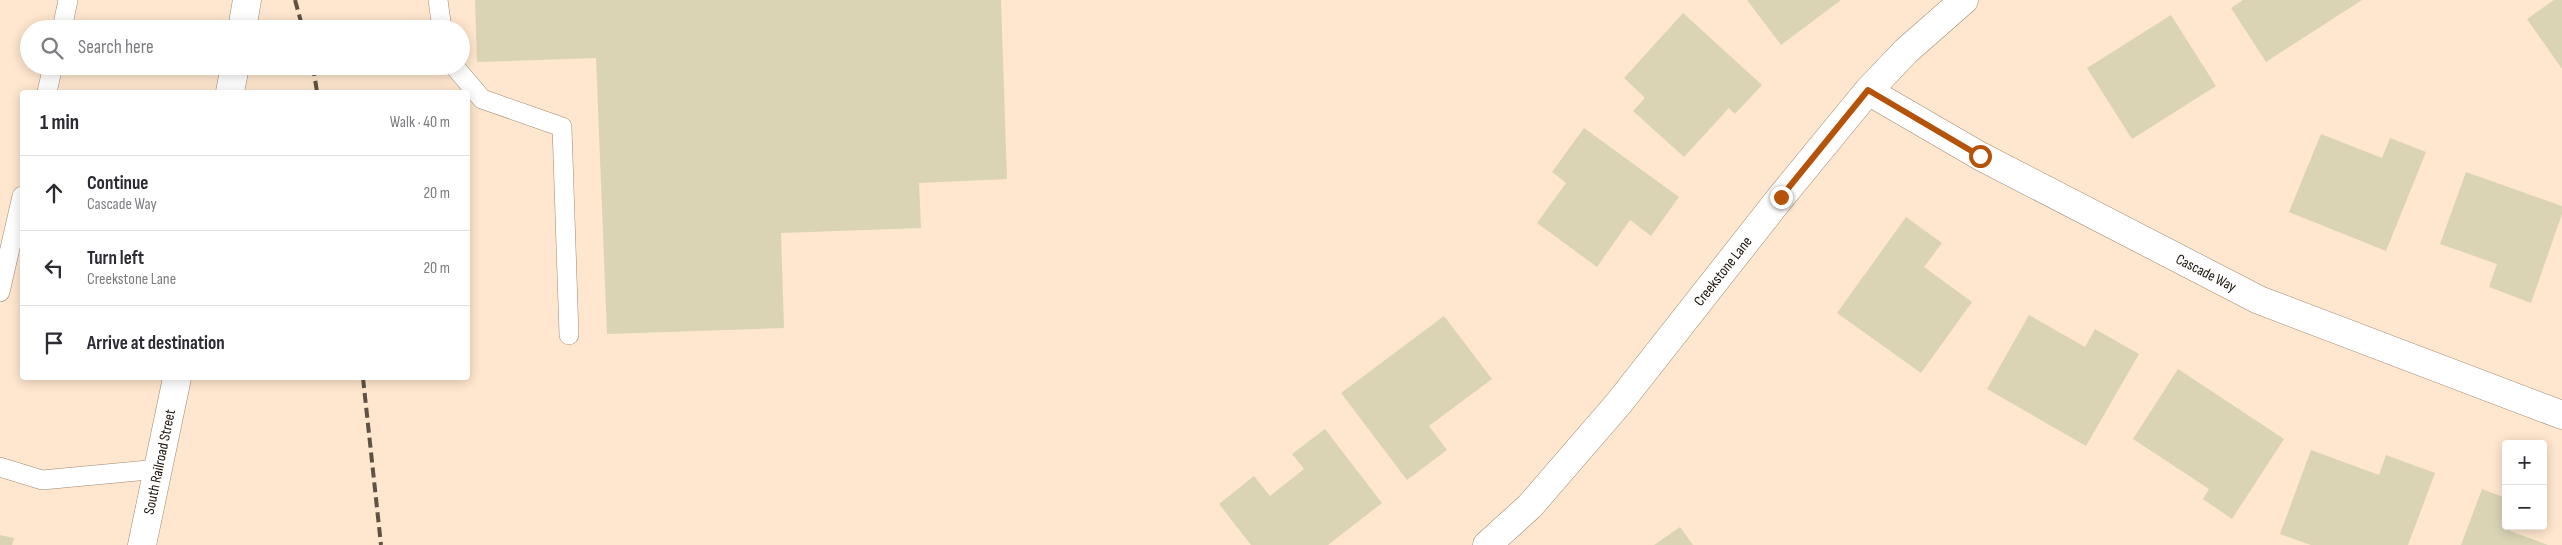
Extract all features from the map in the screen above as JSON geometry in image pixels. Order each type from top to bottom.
[{"type":"street","points":[[244,20],[247,0]]},
{"type":"street","name":"Creekstone Lane","points":[[1486,545],[1530,506],[1619,403],[1868,90],[1906,51],[1964,0]]},
{"type":"street","points":[[230,90],[233,75]]},
{"type":"street","name":"Cascade Way","points":[[1868,90],[1980,156],[2259,300],[2562,415]]},
{"type":"street","name":"South Railroad Street","points":[[142,545],[177,380]]},
{"type":"lane","points":[[64,20],[68,0]]},
{"type":"lane","points":[[438,0],[441,20]]},
{"type":"lane","points":[[47,90],[51,75]]},
{"type":"lane","points":[[462,75],[482,99],[562,127],[569,335]]},
{"type":"lane","points":[[0,292],[20,205]]},
{"type":"lane","points":[[0,467],[42,480],[159,469]]},
{"type":"building","points":[[475,0],[1001,0],[1007,179],[919,183],[921,228],[781,233],[784,328],[607,334],[596,58],[477,62]]},
{"type":"building","points":[[1747,0],[1841,0],[1781,45]]},
{"type":"building","points":[[2243,0],[2362,0],[2266,62],[2231,8]]},
{"type":"building","points":[[2554,0],[2562,0],[2562,69],[2527,19]]},
{"type":"building","points":[[1683,13],[1762,85],[1735,114],[1729,108],[1684,157],[1633,111],[1645,98],[1624,78]]},
{"type":"building","points":[[2171,15],[2216,86],[2132,139],[2087,68]]},
{"type":"building","points":[[1584,128],[1679,197],[1651,236],[1630,220],[1597,267],[1537,223],[1566,183],[1552,172]]},
{"type":"building","points":[[2321,134],[2382,158],[2390,138],[2426,152],[2386,251],[2289,212]]},
{"type":"building","points":[[2466,172],[2562,206],[2562,214],[2531,303],[2489,287],[2497,264],[2440,244]]},
{"type":"building","points":[[1906,217],[1942,243],[1924,267],[1972,302],[1921,373],[1837,313]]},
{"type":"building","points":[[2029,315],[2085,347],[2095,329],[2139,354],[2086,446],[1987,389]]},
{"type":"building","points":[[1444,316],[1492,379],[1429,426],[1447,450],[1407,480],[1341,393]]},
{"type":"building","points":[[2178,369],[2284,439],[2232,519],[2203,499],[2209,489],[2133,439]]},
{"type":"building","points":[[1325,429],[1382,503],[1328,545],[1251,545],[1219,504],[1254,476],[1270,496],[1304,469],[1292,454]]},
{"type":"building","points":[[2311,450],[2379,475],[2386,455],[2435,473],[2408,545],[2311,545],[2280,534]]},
{"type":"building","points":[[2482,489],[2502,496],[2502,530],[2510,530],[2548,545],[2461,545]]},
{"type":"building","points":[[1680,527],[1693,545],[1654,545]]},
{"type":"building","points":[[0,535],[14,538],[12,545],[0,545]]},
{"type":"railway","points":[[295,0],[301,20]]},
{"type":"railway","points":[[314,75],[317,90]]},
{"type":"railway","points":[[363,380],[381,545]]},
{"type":"route","points":[[1781,197],[1868,90],[1980,156]]}]
